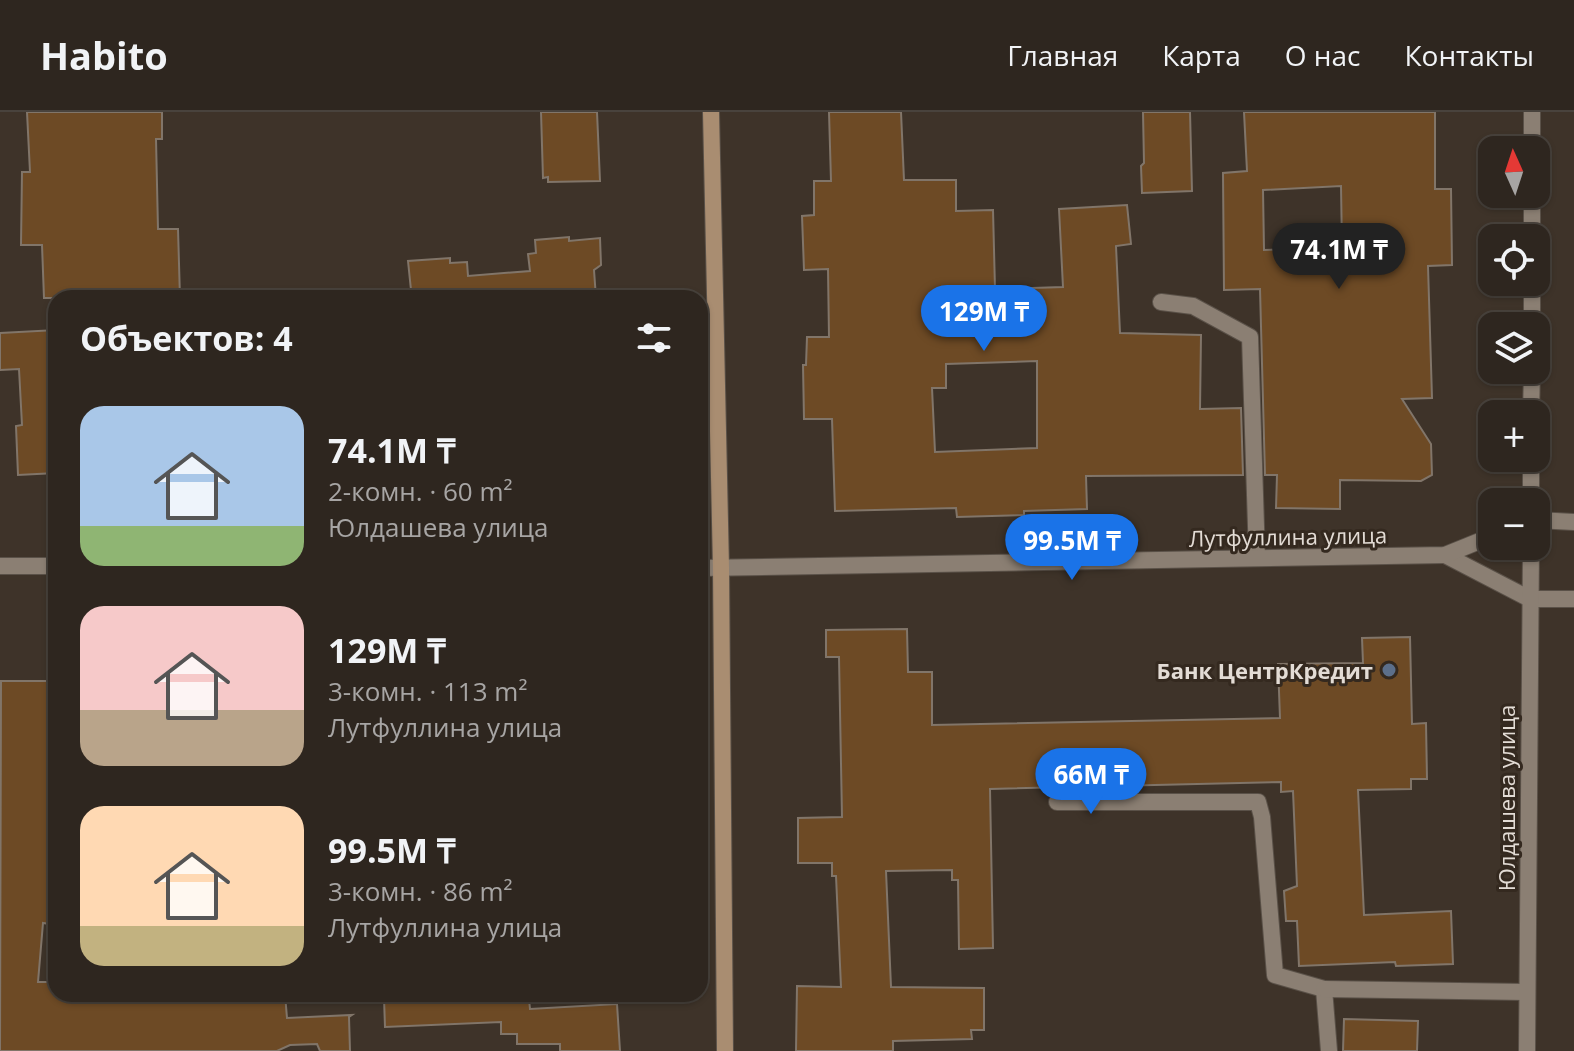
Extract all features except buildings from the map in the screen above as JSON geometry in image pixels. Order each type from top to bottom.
[{"type":"main road","points":[[711,112],[721,568],[725,1051]]},
{"type":"street","points":[[1532,112],[1532,136]]},
{"type":"street","points":[[1161,302],[1193,306],[1250,337],[1257,558]]},
{"type":"street","points":[[1550,521],[1574,522]]},
{"type":"street","name":"Лутфуллина улица","points":[[708,568],[1445,555],[1478,542]]},
{"type":"street","name":"Лутфуллина улица","points":[[1445,555],[1530,599],[1574,599]]},
{"type":"street","name":"Юлдашева улица","points":[[1527,1051],[1531,560]]},
{"type":"street","points":[[0,566],[48,566]]},
{"type":"street","points":[[1057,802],[1258,802],[1262,817],[1275,975],[1324,989],[1527,992]]},
{"type":"street","points":[[1324,989],[1329,1051]]},
{"type":"place","name":"Банк ЦентрКредит","points":[[1389,670]]}]
